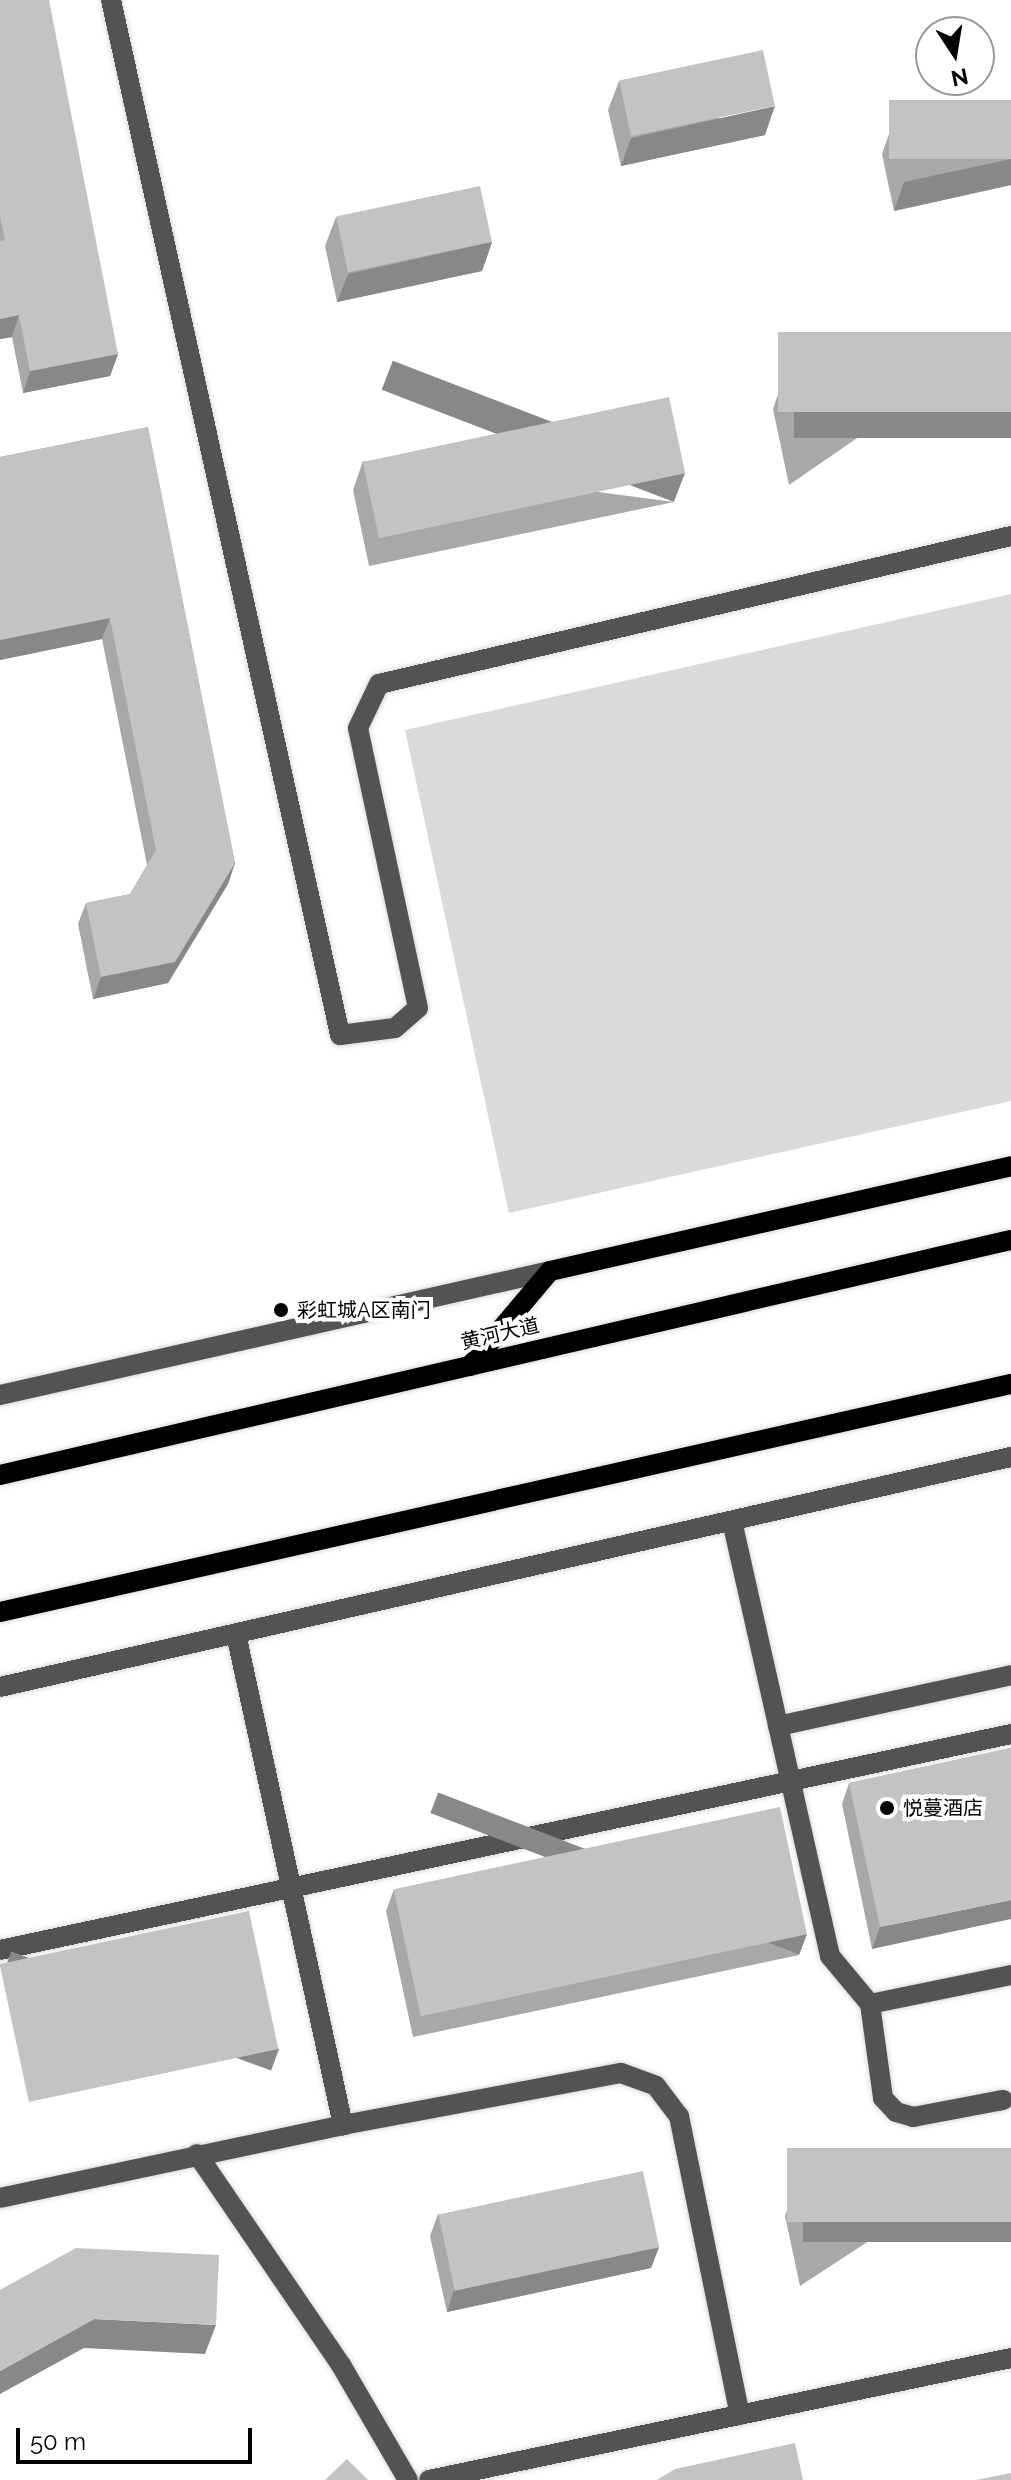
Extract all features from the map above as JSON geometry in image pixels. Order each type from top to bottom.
[{"type":"main road","points":[[470,1366],[550,1271],[1011,1166]]},
{"type":"main road","name":"黄河大道","points":[[0,1475],[1011,1240]]},
{"type":"main road","points":[[0,1612],[1011,1384]]},
{"type":"street","points":[[111,0],[340,1035],[395,1028],[418,1008],[358,728],[379,684],[1011,536]]},
{"type":"street","points":[[0,1395],[550,1271]]},
{"type":"street","points":[[0,1687],[1011,1457]]},
{"type":"street","points":[[732,1521],[830,1956],[870,2004],[883,2098],[896,2112],[913,2117],[1003,2100]]},
{"type":"street","points":[[236,1634],[343,2125]]},
{"type":"street","points":[[778,1726],[1011,1675]]},
{"type":"street","points":[[0,1950],[1011,1734]]},
{"type":"street","points":[[870,2004],[1011,1975]]},
{"type":"street","points":[[0,2198],[197,2154],[585,2077],[621,2073],[656,2086],[679,2116],[740,2415]]},
{"type":"street","points":[[197,2154],[341,2365],[408,2480]]},
{"type":"street","points":[[429,2480],[1011,2358]]},
{"type":"shaded area","points":[[1011,594],[1011,1101],[509,1213],[405,730]]},
{"type":"building","points":[[0,0],[49,0],[118,354],[30,371],[19,315],[0,319],[0,241],[5,240],[0,216]]},
{"type":"building","points":[[763,50],[775,106],[631,136],[619,81]]},
{"type":"building","points":[[889,100],[1011,100],[1011,159],[889,159]]},
{"type":"building","points":[[480,186],[492,242],[348,272],[336,217]]},
{"type":"building","points":[[778,332],[1011,332],[1011,412],[778,412]]},
{"type":"building","points":[[669,397],[685,473],[379,538],[363,462]]},
{"type":"building","points":[[148,427],[235,863],[175,962],[101,977],[86,903],[130,894],[156,850],[110,618],[0,640],[0,457]]},
{"type":"building","points":[[1011,1748],[1011,1900],[880,1927],[849,1783]]},
{"type":"building","points":[[780,1807],[807,1934],[421,2016],[394,1889]]},
{"type":"building","points":[[249,1911],[278,2049],[29,2102],[0,1964]]},
{"type":"building","points":[[787,2148],[1011,2148],[1011,2222],[787,2222]]},
{"type":"building","points":[[643,2171],[659,2247],[455,2291],[439,2214]]},
{"type":"building","points":[[76,2248],[219,2255],[216,2325],[94,2319],[0,2371],[0,2290]]},
{"type":"building","points":[[795,2443],[803,2480],[657,2480],[675,2469]]},
{"type":"building","points":[[347,2459],[368,2480],[325,2480]]},
{"type":"building","points":[[1011,2473],[1011,2480],[976,2480]]},
{"type":"place","name":"彩虹城A区南门","points":[[281,1310]]},
{"type":"place","name":"悦蔓酒店","points":[[887,1808]]}]
